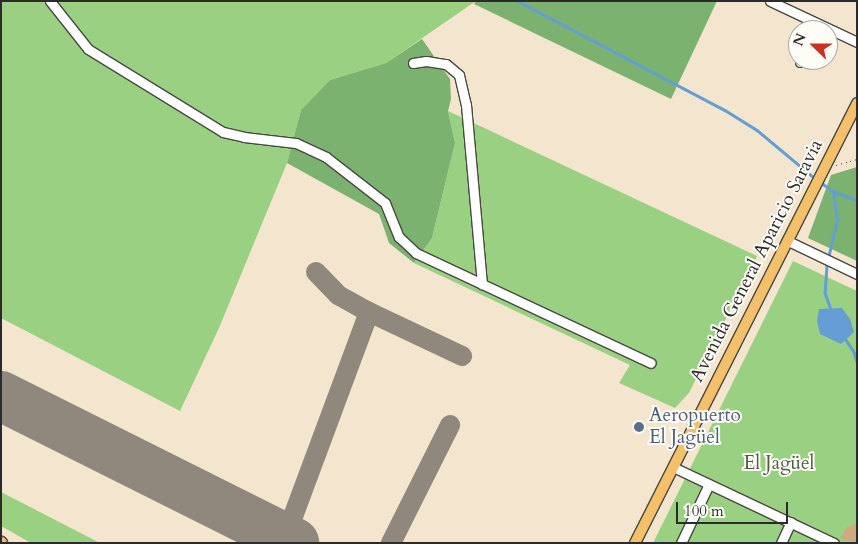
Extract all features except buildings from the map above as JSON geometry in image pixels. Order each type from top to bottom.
[{"type":"main road","name":"Avenida General Aparicio Saravia","points":[[636,543],[857,103]]},
{"type":"street","points":[[50,1],[88,49],[223,132],[244,137],[296,143],[326,157],[385,203],[399,237],[416,253],[651,363]]},
{"type":"street","points":[[770,1],[807,20]]},
{"type":"street","points":[[838,35],[857,42]]},
{"type":"street","points":[[414,63],[426,60],[446,64],[459,75],[466,105],[482,284]]},
{"type":"street","points":[[788,241],[857,274]]},
{"type":"street","points":[[674,467],[834,543]]},
{"type":"street","points":[[680,543],[709,484]]},
{"type":"street","points":[[781,543],[791,522]]},
{"type":"path","points":[[823,168],[857,159]]},
{"type":"green space","points":[[1,1],[476,1],[386,63],[330,80],[301,110],[287,163],[219,328],[180,411],[1,318]]},
{"type":"green space","points":[[476,1],[717,1],[671,99],[474,4]]},
{"type":"green space","points":[[422,39],[450,79],[451,99],[448,111],[455,143],[432,238],[414,263],[389,243],[379,214],[287,163],[301,110],[330,80],[386,63]]},
{"type":"green space","points":[[448,111],[757,256],[689,393],[675,408],[619,383],[630,365],[414,263],[432,238],[455,143]]},
{"type":"green space","points":[[857,167],[857,261],[808,238],[831,175]]},
{"type":"green space","name":"El Jagüel","points":[[793,261],[857,291],[857,543],[653,543]]},
{"type":"green space","points":[[1,492],[100,543],[31,543],[1,526]]},
{"type":"water","points":[[842,308],[850,319],[854,332],[841,344],[820,334],[817,321],[819,309]]},
{"type":"waterway","points":[[518,1],[725,110],[757,130],[812,176]]},
{"type":"waterway","points":[[823,184],[833,191],[857,200]]},
{"type":"waterway","points":[[829,254],[837,220],[833,191]]},
{"type":"waterway","points":[[827,266],[825,293],[832,312]]},
{"type":"waterway","points":[[844,337],[854,352],[857,362]]},
{"type":"taxiway","points":[[316,272],[338,295],[369,312],[462,356]]},
{"type":"taxiway","points":[[285,538],[369,312]]},
{"type":"taxiway","points":[[391,543],[450,425]]},
{"type":"runway","points":[[1,396],[294,543]]},
{"type":"place","name":"Aeropuerto El Jagüel","points":[[639,427]]}]
